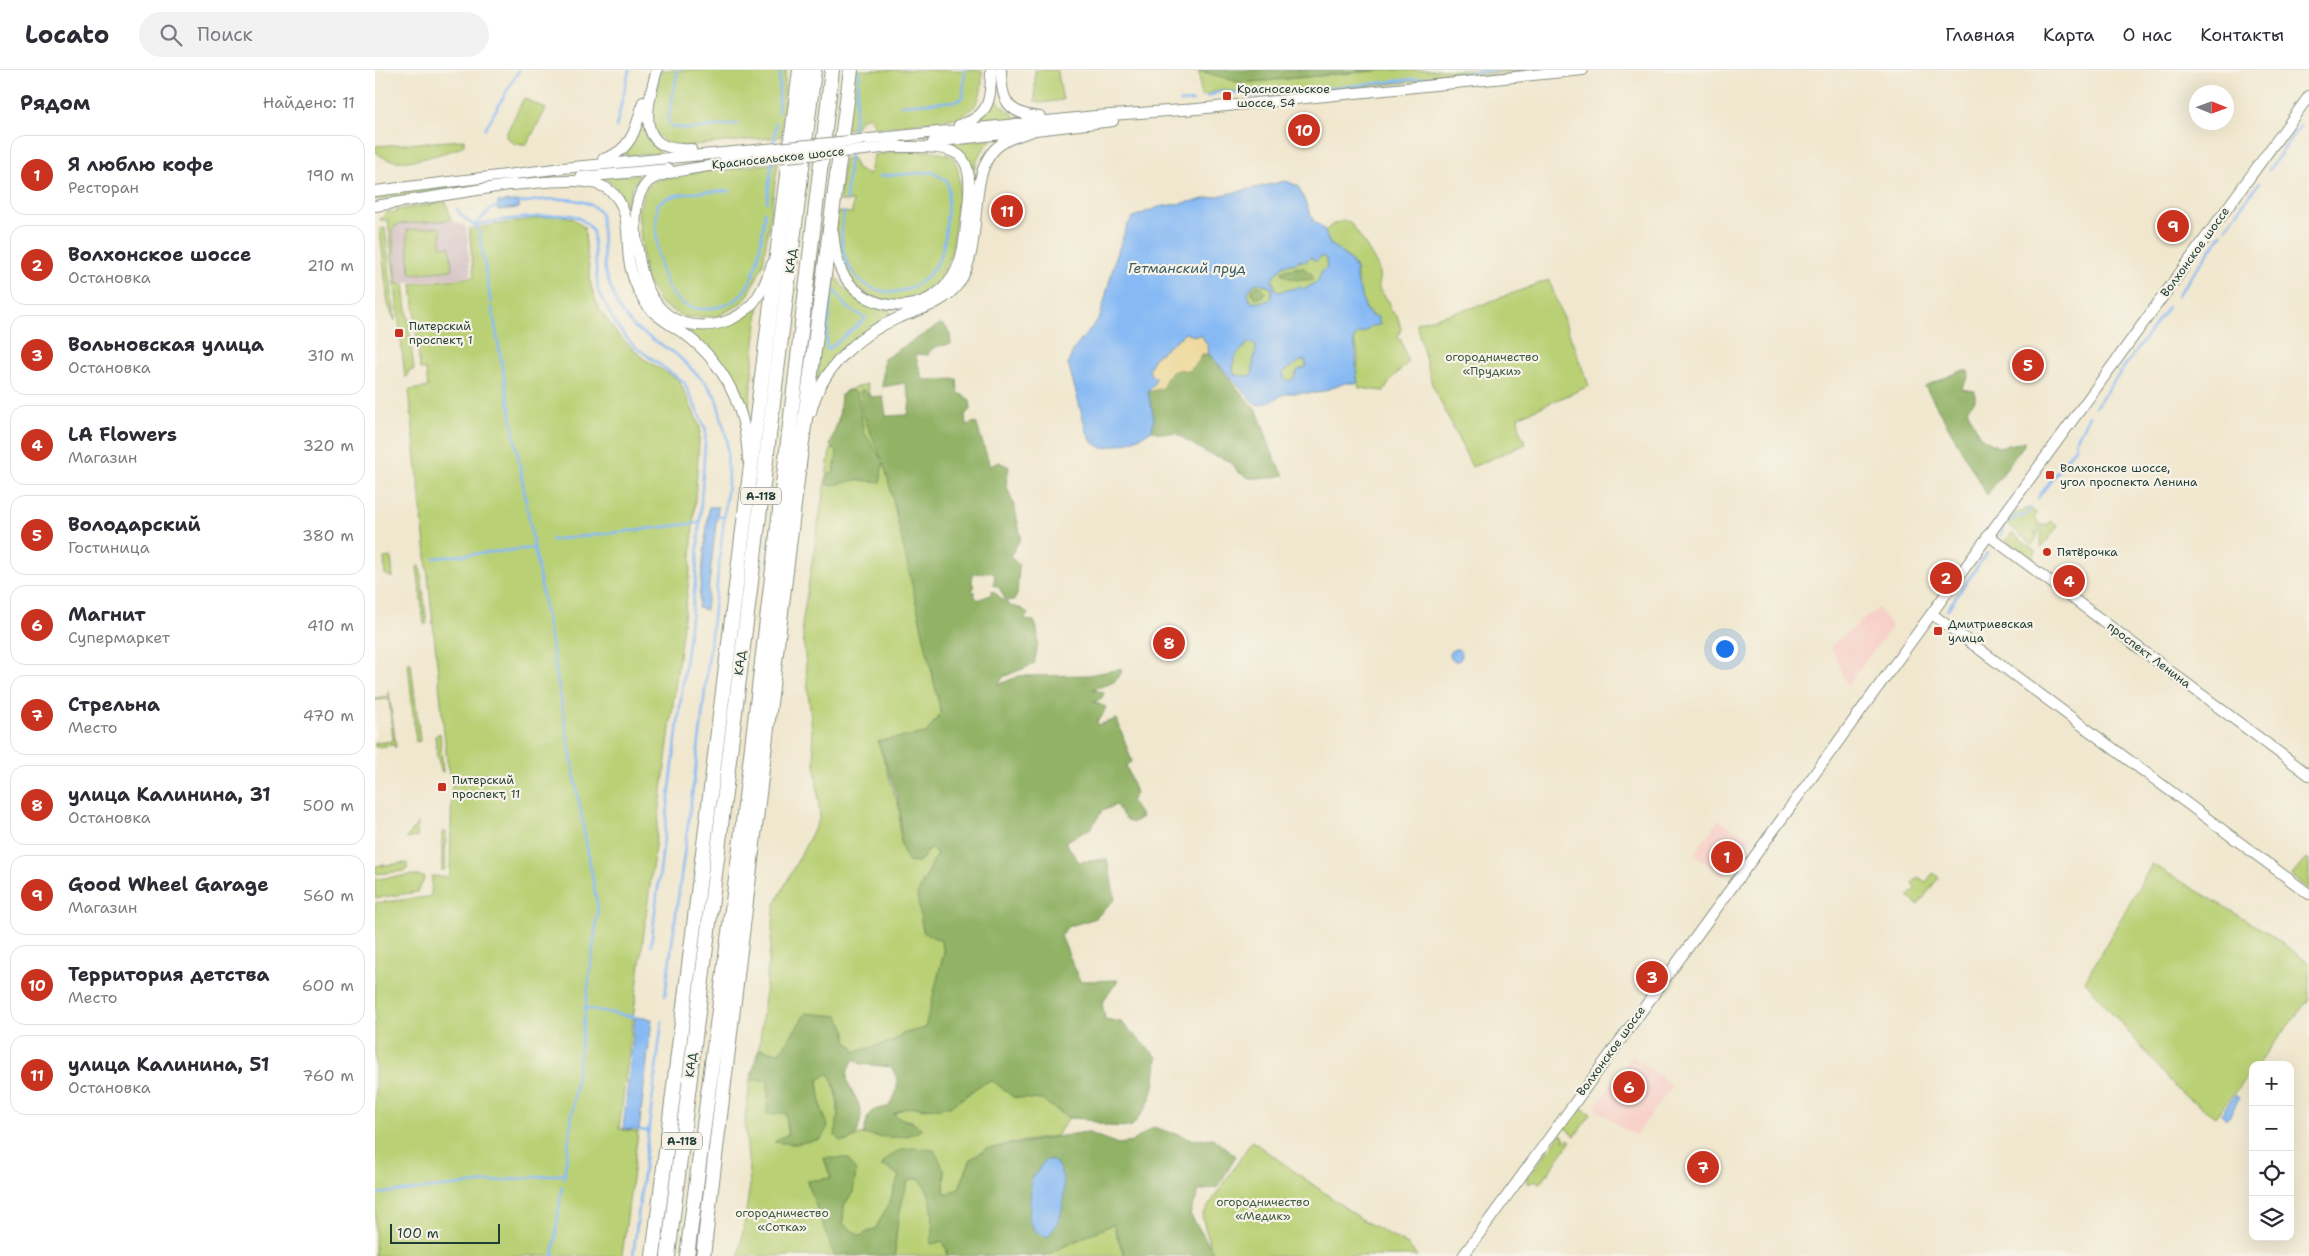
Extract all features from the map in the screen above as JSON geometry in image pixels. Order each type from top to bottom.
[{"type":"highway","points":[[653,1256],[671,1095],[749,490],[800,70]]},
{"type":"highway","name":"КАД","points":[[668,1256],[815,70]]},
{"type":"highway","name":"КАД","points":[[687,1256],[740,848],[833,70]]},
{"type":"highway","points":[[703,1256],[798,472],[851,70]]},
{"type":"highway","points":[[740,848],[771,700]]},
{"type":"highway","points":[[665,1156],[695,1026]]},
{"type":"main road","points":[[563,168],[613,156],[627,145],[638,121],[651,70]]},
{"type":"main road","points":[[657,70],[647,110],[647,126],[652,135],[667,146],[678,150],[739,151]]},
{"type":"main road","points":[[794,70],[794,120]]},
{"type":"main road","points":[[923,133],[970,122],[981,115],[987,107],[991,92],[991,70]]},
{"type":"main road","points":[[1001,70],[1001,88],[1005,100],[1014,110],[1027,116],[1096,116]]},
{"type":"main road","name":"Красносельское шоссе","points":[[375,206],[527,181],[875,149],[1033,131],[1180,111],[1583,70]]},
{"type":"main road","name":"Волхонское шоссе","points":[[1463,1256],[2309,96]]},
{"type":"main road","name":"Красносельское шоссе","points":[[375,190],[563,168],[1096,116],[1180,111]]},
{"type":"main road","points":[[798,472],[812,406],[833,367],[858,341],[887,324],[937,304],[959,283],[973,246],[980,185],[989,156],[996,147],[1009,139],[1033,131]]},
{"type":"main road","points":[[832,220],[837,262],[844,276],[863,295],[879,304],[905,306],[924,301],[940,291],[952,278],[958,267],[963,245],[971,183],[968,168],[962,157],[941,147],[894,147]]},
{"type":"main road","points":[[729,163],[670,172],[653,178],[645,186],[638,199],[636,229],[639,258],[651,294],[659,306],[679,320],[690,324],[718,324],[738,317],[750,306],[763,288],[777,249]]},
{"type":"main road","points":[[509,185],[585,182],[607,188],[616,195],[625,213],[630,261],[634,278],[644,301],[664,322],[697,344],[723,373],[733,389],[745,432],[749,490]]},
{"type":"main road","name":"проспект Ленина","points":[[1989,535],[2309,775]]},
{"type":"main road","points":[[1932,614],[2309,894]]},
{"type":"shaded area","points":[[450,219],[466,227],[471,276],[397,284],[392,229],[394,225]]},
{"type":"shaded area","points":[[1878,608],[1892,627],[1847,686],[1831,646]]},
{"type":"shaded area","points":[[1718,820],[1752,838],[1724,876],[1694,854]]},
{"type":"shaded area","points":[[1632,1055],[1672,1086],[1635,1136],[1595,1108]]},
{"type":"green space","points":[[661,70],[786,70],[781,137],[682,146],[665,142],[653,130],[651,110]]},
{"type":"green space","points":[[853,70],[982,70],[979,99],[971,110],[957,118],[876,128],[869,116],[861,120],[855,128],[846,129]]},
{"type":"green space","points":[[1035,70],[1057,70],[1063,100],[1040,103],[1035,101]]},
{"type":"green space","points":[[1197,70],[1379,70],[1242,83]]},
{"type":"green space","points":[[1199,70],[1242,83],[1384,70],[1526,70],[1265,97],[1221,89],[1201,97]]},
{"type":"green space","points":[[993,89],[1002,106],[1012,113],[1018,121],[975,124]]},
{"type":"green space","points":[[524,98],[546,109],[527,144],[515,144],[506,137],[506,134]]},
{"type":"green space","points":[[642,123],[646,136],[661,153],[625,156]]},
{"type":"green space","points":[[992,139],[980,153],[973,170],[965,155],[949,143]]},
{"type":"green space","points":[[464,140],[464,145],[457,149],[415,160],[393,160],[383,157],[375,151],[375,146]]},
{"type":"green space","points":[[933,151],[952,156],[959,177],[954,239],[945,270],[931,288],[920,296],[894,301],[868,294],[847,275],[838,254],[836,236],[837,212],[852,213],[853,201],[839,201],[844,159],[852,158],[858,170],[870,174],[874,155],[890,152]]},
{"type":"green space","points":[[778,163],[763,264],[749,294],[739,305],[716,317],[684,317],[661,304],[645,278],[638,210],[647,188],[653,182],[671,175]]},
{"type":"green space","points":[[554,173],[555,175],[375,200],[375,195]]},
{"type":"green space","points":[[640,175],[632,187],[627,207],[617,189],[604,177]]},
{"type":"green space","points":[[446,202],[451,220],[399,224],[392,229],[397,284],[404,284],[414,370],[408,371],[408,376],[405,377],[388,220],[380,220],[389,211],[396,213],[396,210]]},
{"type":"green space","points":[[559,215],[572,218],[584,227],[591,285],[598,307],[616,333],[644,359],[679,380],[700,427],[690,570],[619,1129],[638,1132],[622,1256],[375,1256],[375,903],[428,897],[431,895],[432,876],[446,877],[450,873],[452,781],[447,761],[409,390],[428,387],[426,370],[420,369],[412,284],[474,277],[469,229]]},
{"type":"green space","points":[[1343,221],[1352,225],[1379,270],[1379,289],[1390,303],[1390,310],[1397,315],[1401,329],[1397,338],[1401,340],[1408,363],[1392,378],[1384,391],[1359,388],[1357,374],[1358,353],[1353,340],[1358,333],[1363,333],[1371,326],[1379,325],[1378,318],[1365,307],[1359,289],[1355,266],[1329,242],[1327,237],[1325,231],[1333,224]]},
{"type":"green space","points":[[385,228],[395,321],[388,304],[380,229]]},
{"type":"green space","points":[[441,228],[441,247],[450,247],[452,270],[414,274],[410,272],[407,230]]},
{"type":"green space","points":[[1322,256],[1326,259],[1327,268],[1318,281],[1305,289],[1279,292],[1275,289],[1272,279],[1284,265],[1297,263],[1310,257],[1318,259]]},
{"type":"green space","points":[[828,259],[833,271],[845,289],[859,299],[890,311],[892,315],[859,335],[845,347],[816,385]]},
{"type":"green space","points":[[1302,267],[1313,275],[1313,279],[1296,280],[1282,273],[1284,270]]},
{"type":"green space","name":"огородничество «Прудки»","points":[[1549,280],[1589,386],[1518,417],[1520,432],[1526,444],[1472,467],[1432,384],[1416,323],[1475,307]]},
{"type":"green space","points":[[1260,283],[1272,288],[1272,298],[1268,301],[1253,303],[1249,298],[1248,292],[1254,284]]},
{"type":"green space","points":[[1256,286],[1260,286],[1264,292],[1260,298],[1256,298],[1252,294],[1252,290]]},
{"type":"green space","points":[[759,300],[747,429],[734,387],[686,328],[706,327]]},
{"type":"green space","points":[[940,324],[948,329],[951,344],[934,348],[928,355],[915,354],[923,380],[957,379],[958,392],[970,400],[971,408],[965,415],[966,425],[976,422],[990,466],[999,462],[1009,467],[1006,484],[1015,509],[1021,538],[1010,556],[1019,565],[1017,595],[1014,600],[1006,601],[999,587],[993,585],[995,575],[991,572],[972,574],[972,584],[975,586],[972,590],[976,593],[974,595],[978,600],[990,595],[993,591],[1010,606],[1023,609],[1028,614],[1024,620],[1034,621],[1037,632],[1038,642],[1034,664],[1003,677],[998,685],[1019,676],[1088,675],[1122,669],[1115,681],[1093,689],[1104,693],[1102,698],[1094,702],[1106,707],[1101,718],[1097,720],[1098,725],[1117,719],[1132,762],[1126,765],[1136,793],[1131,801],[1142,817],[1132,823],[1124,817],[1116,805],[1102,811],[1091,828],[1065,842],[1079,862],[1107,859],[1115,899],[1096,918],[1067,927],[1061,936],[1080,981],[1118,980],[1102,1003],[1105,1019],[1121,1022],[1157,1057],[1154,1087],[1144,1110],[1131,1127],[1108,1126],[1086,1119],[1069,1118],[1042,1100],[1013,1097],[993,1081],[980,1085],[958,1102],[946,1107],[913,1107],[893,1114],[922,1129],[916,1133],[901,1137],[878,1136],[863,1134],[867,1118],[871,1112],[888,1107],[896,1092],[896,1077],[891,1067],[860,1064],[855,1059],[849,1067],[847,1074],[861,1115],[857,1135],[847,1141],[840,1141],[835,1136],[838,1104],[829,1073],[818,1080],[821,1107],[828,1126],[821,1139],[795,1144],[774,1142],[788,1134],[786,1113],[767,1114],[768,1080],[750,1080],[759,1049],[779,1053],[806,1013],[839,1016],[846,1032],[846,1041],[853,1047],[854,1052],[891,1042],[902,1034],[925,1028],[944,952],[941,941],[923,932],[917,895],[937,853],[931,848],[919,862],[910,863],[906,856],[901,844],[899,804],[878,741],[926,733],[941,713],[883,462],[880,482],[857,480],[827,486],[828,474],[834,472],[837,452],[830,445],[839,418],[841,395],[850,390],[857,393],[864,432],[882,460],[862,410],[860,390],[864,390],[870,397],[883,396],[886,416],[908,415],[910,401],[905,383],[882,387],[884,359]]},
{"type":"green space","points":[[1250,342],[1256,345],[1253,373],[1248,376],[1234,375],[1234,358]]},
{"type":"green space","points":[[1201,354],[1209,354],[1258,413],[1275,461],[1284,475],[1269,478],[1249,478],[1238,472],[1230,461],[1205,452],[1175,433],[1159,433],[1152,430],[1154,419],[1148,392],[1156,389],[1172,371],[1181,369]]},
{"type":"green space","points":[[1302,360],[1306,361],[1306,367],[1298,370],[1293,379],[1285,380],[1283,372]]},
{"type":"green space","points":[[1961,371],[1968,371],[1969,377],[1961,389],[1975,391],[1975,401],[1967,409],[1980,437],[1998,447],[2024,442],[2024,445],[1987,495],[1925,386]]},
{"type":"green space","points":[[867,384],[941,713],[927,733],[878,742],[900,811],[899,831],[919,862],[931,848],[937,853],[929,874],[922,882],[944,952],[926,1028],[902,1034],[891,1042],[854,1052],[853,1047],[846,1041],[846,1032],[779,1053],[759,1049],[775,904],[820,818],[802,624],[829,457],[845,391]]},
{"type":"green space","points":[[2026,508],[2037,513],[2034,518],[2039,522],[2038,534],[2032,531],[2038,536],[2032,545],[2007,523],[2014,514]]},
{"type":"green space","points":[[2050,521],[2058,526],[2041,548],[2041,524],[2047,526]]},
{"type":"green space","points":[[2012,533],[2036,552],[2031,561],[2006,540]]},
{"type":"green space","points":[[391,557],[393,578],[385,574],[384,558]]},
{"type":"green space","points":[[420,566],[427,624],[424,624],[417,567]]},
{"type":"green space","points":[[408,663],[411,663],[420,741],[416,742]]},
{"type":"green space","points":[[389,691],[396,747],[394,745],[375,747],[375,743],[393,741],[389,699],[375,700],[375,698],[389,696]]},
{"type":"green space","points":[[440,733],[443,772],[437,756],[435,736]]},
{"type":"green space","points":[[418,823],[417,837],[406,839]]},
{"type":"green space","points":[[442,832],[446,832],[445,869],[442,871]]},
{"type":"green space","points":[[2305,860],[2309,860],[2309,890],[2291,876]]},
{"type":"green space","points":[[407,863],[407,869],[403,871],[375,874],[375,866]]},
{"type":"green space","points":[[2152,864],[2265,931],[2309,963],[2309,999],[2260,1061],[2249,1061],[2249,1075],[2215,1117],[2179,1091],[2085,981]]},
{"type":"green space","points":[[1933,873],[1939,877],[1918,905],[1908,897],[1916,887],[1912,884],[1918,877],[1926,882]]},
{"type":"green space","points":[[412,875],[425,877],[418,892],[375,898],[375,879]]},
{"type":"green space","name":"огородничество «Сотка»","points":[[829,1072],[838,1104],[835,1136],[847,1141],[863,1134],[877,1136],[913,1121],[901,1119],[893,1115],[904,1108],[915,1106],[923,1109],[948,1106],[984,1082],[994,1081],[1013,1097],[1042,1100],[1069,1118],[1056,1136],[1002,1145],[971,1159],[959,1188],[947,1195],[944,1190],[945,1171],[889,1168],[899,1176],[890,1201],[876,1228],[860,1236],[843,1225],[844,1205],[853,1192],[824,1159],[831,1178],[807,1182],[849,1256],[739,1256],[750,1185],[745,1120],[750,1080],[768,1080],[786,1112],[788,1134],[775,1142],[795,1144],[828,1126],[821,1107],[818,1080]]},
{"type":"green space","points":[[1580,1107],[1591,1114],[1575,1136],[1565,1128]]},
{"type":"green space","points":[[1153,1127],[1195,1140],[1213,1138],[1236,1156],[1218,1187],[1199,1191],[1190,1214],[1216,1256],[1125,1256],[1113,1224],[1043,1256],[947,1256],[947,1250],[942,1242],[931,1244],[933,1217],[931,1201],[919,1178],[908,1181],[899,1218],[895,1256],[849,1256],[848,1253],[834,1255],[807,1181],[831,1178],[824,1158],[848,1158],[856,1172],[853,1192],[844,1205],[843,1224],[860,1236],[876,1228],[890,1201],[899,1176],[889,1168],[881,1166],[898,1151],[910,1148],[934,1150],[945,1171],[944,1190],[947,1195],[959,1188],[971,1159],[986,1149],[1086,1132],[1118,1144],[1132,1142]]},
{"type":"green space","points":[[1561,1134],[1565,1138],[1564,1141],[1566,1142],[1568,1139],[1571,1141],[1540,1184],[1535,1180],[1529,1184],[1526,1179]]},
{"type":"green space","name":"огородничество «Медик»","points":[[1252,1141],[1361,1219],[1408,1245],[1417,1256],[1213,1256],[1202,1216]]},
{"type":"green space","points":[[919,1178],[931,1201],[933,1217],[931,1243],[942,1242],[947,1250],[947,1256],[895,1256],[899,1218],[908,1181]]},
{"type":"green space","points":[[1113,1224],[1124,1256],[1043,1256]]},
{"type":"sand","points":[[1185,333],[1195,336],[1201,334],[1208,346],[1209,354],[1201,354],[1199,361],[1189,371],[1179,370],[1172,372],[1163,388],[1148,392],[1155,377],[1152,377],[1149,370],[1153,359]]},
{"type":"water","name":"Гетманский пруд","points":[[1286,181],[1298,186],[1313,220],[1324,229],[1330,244],[1349,259],[1356,269],[1356,277],[1366,310],[1371,316],[1378,317],[1380,325],[1371,326],[1363,333],[1358,333],[1353,340],[1356,352],[1358,383],[1345,383],[1317,393],[1287,393],[1267,403],[1256,405],[1209,354],[1208,346],[1201,335],[1195,336],[1185,333],[1153,359],[1149,370],[1152,377],[1156,377],[1154,384],[1148,392],[1154,419],[1152,430],[1128,442],[1102,448],[1092,442],[1086,429],[1068,363],[1074,349],[1100,317],[1116,257],[1127,226],[1133,217],[1159,207]],"holes":[[[1322,256],[1326,259],[1327,268],[1322,271],[1318,281],[1305,289],[1299,287],[1279,292],[1275,289],[1272,279],[1284,265],[1297,263],[1300,260],[1306,262],[1310,257],[1316,261]],[[1260,283],[1272,288],[1272,297],[1268,301],[1253,303],[1249,298],[1248,292],[1254,284]],[[1250,342],[1256,345],[1253,373],[1248,376],[1234,375],[1234,359]],[[1302,360],[1306,361],[1306,367],[1298,370],[1293,379],[1285,380],[1283,372]]]},
{"type":"water","points":[[519,201],[519,208],[498,210],[498,202]]},
{"type":"water","points":[[709,507],[718,507],[706,610],[698,608]]},
{"type":"water","points":[[1454,649],[1458,649],[1462,655],[1458,661],[1454,661],[1450,657],[1450,653]]},
{"type":"water","points":[[635,1017],[652,1019],[639,1130],[623,1129]]},
{"type":"water","points":[[2235,1095],[2239,1098],[2230,1116],[2226,1119],[2221,1114]]},
{"type":"water","points":[[1045,1160],[1052,1160],[1057,1165],[1061,1171],[1064,1186],[1060,1217],[1048,1237],[1036,1232],[1029,1221],[1031,1180]]},
{"type":"waterway","points":[[485,129],[519,70]]},
{"type":"waterway","points":[[616,127],[629,70]]},
{"type":"waterway","points":[[678,70],[668,120],[671,126],[687,129],[738,124]]},
{"type":"waterway","points":[[778,112],[780,70]]},
{"type":"waterway","points":[[901,105],[957,101],[963,97],[965,70]]},
{"type":"waterway","points":[[1207,97],[1221,91],[1259,96],[1497,70]]},
{"type":"waterway","points":[[852,139],[860,72]]},
{"type":"waterway","points":[[1180,102],[1193,101]]},
{"type":"waterway","points":[[774,146],[776,122]]},
{"type":"waterway","points":[[2269,170],[2301,125]]},
{"type":"waterway","points":[[846,200],[850,154]]},
{"type":"waterway","points":[[767,202],[772,161]]},
{"type":"waterway","points":[[844,212],[842,245],[846,261],[850,269],[866,285],[878,290],[891,292],[915,286],[925,278],[934,268],[943,248],[949,191],[947,181],[932,172],[880,176]]},
{"type":"waterway","points":[[2226,228],[2259,183]]},
{"type":"waterway","points":[[730,191],[681,194],[658,204],[656,235],[662,270],[668,286],[677,298],[689,306],[705,309],[713,308],[731,303],[738,298],[751,280],[755,269],[761,246],[765,212]]},
{"type":"waterway","points":[[518,203],[551,199],[575,200],[594,207],[601,214],[605,272],[618,307],[634,327],[677,355],[706,383],[716,398],[727,439],[728,482],[701,727],[665,996]]},
{"type":"waterway","points":[[475,225],[491,209],[500,206]]},
{"type":"waterway","points":[[457,209],[479,231],[491,303]]},
{"type":"waterway","points":[[477,225],[553,215],[571,215],[587,224],[593,232],[598,291],[616,325],[634,346],[684,382],[706,430],[696,576],[651,945]]},
{"type":"waterway","points":[[2177,296],[2222,234]]},
{"type":"waterway","points":[[832,287],[847,308],[866,318],[829,349],[826,348],[832,287]]},
{"type":"waterway","points":[[2095,407],[2168,307]]},
{"type":"waterway","points":[[492,308],[598,909],[564,1178]]},
{"type":"waterway","points":[[2038,498],[2076,446],[2075,442],[2089,416]]},
{"type":"waterway","points":[[2008,524],[2015,517],[2025,516],[2031,508]]},
{"type":"waterway","points":[[717,517],[724,517]]},
{"type":"waterway","points":[[551,540],[698,523]]},
{"type":"waterway","points":[[2000,535],[2004,529]]},
{"type":"waterway","points":[[434,558],[534,548]]},
{"type":"waterway","points":[[1947,610],[1987,553]]},
{"type":"waterway","points":[[584,1008],[635,1017]]},
{"type":"waterway","points":[[633,1256],[662,1021]]},
{"type":"waterway","points":[[639,1130],[649,1131]]},
{"type":"waterway","points":[[375,1194],[565,1174]]},
{"type":"waterway","points":[[553,1256],[562,1186]]},
{"type":"place","name":"Красносельское шоссе, 54","points":[[1227,96]]},
{"type":"place","name":"Территория детства","points":[[1304,130]]},
{"type":"place","name":"улица Калинина, 51","points":[[1007,211]]},
{"type":"place","name":"Good Wheel Garage","points":[[2173,226]]},
{"type":"place","name":"Питерский проспект, 1","points":[[399,333]]},
{"type":"place","name":"Володарский","points":[[2028,365]]},
{"type":"place","name":"Волхонское шоссе, угол проспекта Ленина","points":[[2050,475]]},
{"type":"place","name":"Пятёрочка","points":[[2047,552]]},
{"type":"place","name":"Волхонское шоссе","points":[[1946,578]]},
{"type":"place","name":"LA Flowers","points":[[2069,581]]},
{"type":"place","name":"Дмитриевская улица","points":[[1938,631]]},
{"type":"place","name":"улица Калинина, 31","points":[[1169,643]]},
{"type":"place","name":"Питерский проспект, 11","points":[[442,787]]},
{"type":"place","name":"Я люблю кофе","points":[[1727,857]]},
{"type":"place","name":"Вольновская улица","points":[[1652,977]]},
{"type":"place","name":"Магнит","points":[[1629,1087]]},
{"type":"place","name":"Стрельна","points":[[1703,1167]]}]
